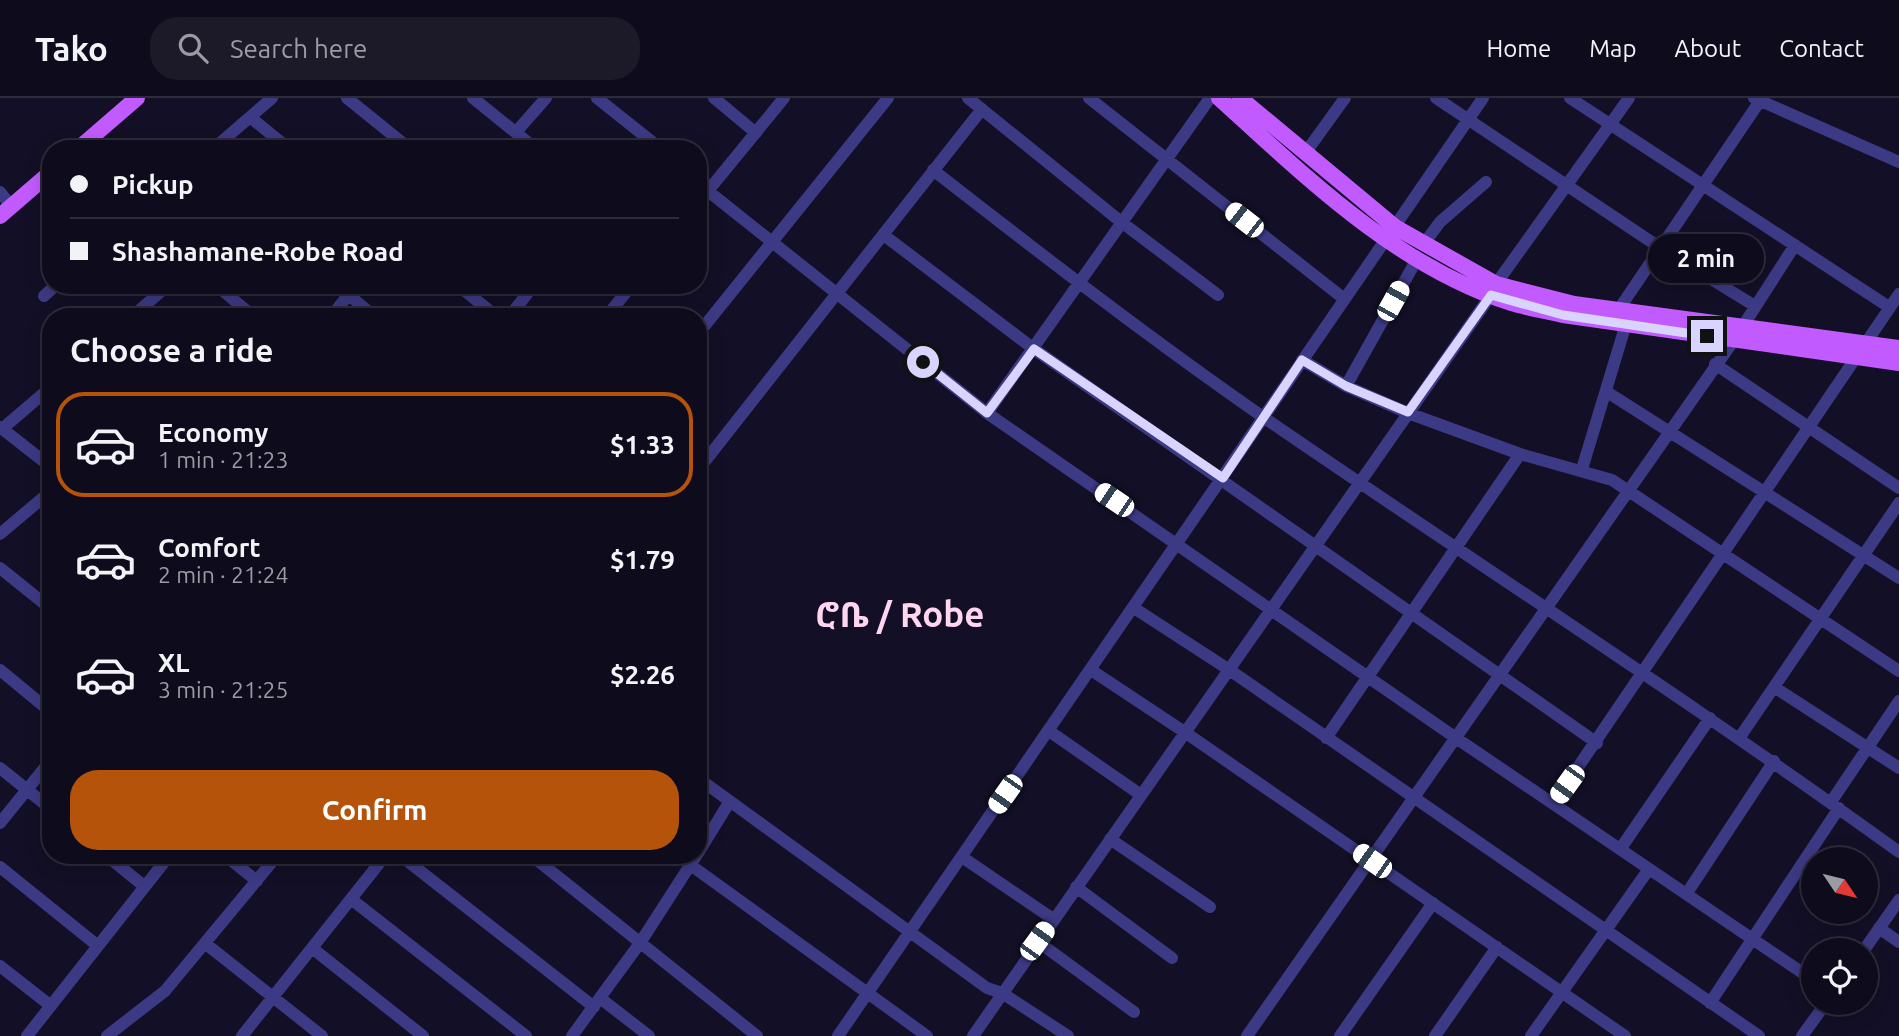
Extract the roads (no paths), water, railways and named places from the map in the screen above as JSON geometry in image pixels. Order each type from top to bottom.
[{"type":"main road","points":[[88,140],[137,98]]},
{"type":"main road","points":[[1220,98],[1294,165],[1390,233],[1493,290],[1539,297],[1623,317],[1860,350],[1899,363]]},
{"type":"main road","points":[[1240,98],[1306,152],[1390,233]]},
{"type":"main road","points":[[6,211],[42,180]]},
{"type":"main road","points":[[1860,350],[1899,348]]},
{"type":"street","points":[[223,140],[272,98]]},
{"type":"street","points":[[347,98],[399,140]]},
{"type":"street","points":[[473,98],[525,140]]},
{"type":"street","points":[[516,132],[546,98]]},
{"type":"street","points":[[597,98],[650,140]]},
{"type":"street","points":[[714,98],[756,132]]},
{"type":"street","points":[[707,193],[784,98]]},
{"type":"street","points":[[707,323],[888,98]]},
{"type":"street","points":[[968,98],[1120,221],[1218,295]]},
{"type":"street","points":[[1089,98],[1343,298]]},
{"type":"street","points":[[987,413],[1034,349],[1120,221],[1210,98]]},
{"type":"street","points":[[1306,152],[1345,98]]},
{"type":"street","points":[[1436,98],[1659,247],[1755,306]]},
{"type":"street","points":[[838,1036],[1483,98]]},
{"type":"street","points":[[1570,98],[1889,307]]},
{"type":"street","points":[[973,1036],[1037,941],[1231,671],[1565,184],[1629,98]]},
{"type":"street","points":[[1582,469],[1607,392],[1623,317],[1659,247],[1757,99],[1899,162]]},
{"type":"street","points":[[707,459],[885,236],[982,108]]},
{"type":"street","points":[[250,117],[278,140]]},
{"type":"street","points":[[933,170],[1077,283],[1265,418],[1641,674],[1740,737],[1899,852]]},
{"type":"street","points":[[1346,386],[1420,252],[1440,222],[1486,182]]},
{"type":"street","points":[[707,186],[772,242],[987,413],[1456,738],[1801,972]]},
{"type":"street","points":[[0,192],[6,211]]},
{"type":"street","points":[[885,236],[1034,349],[1223,478],[1597,743]]},
{"type":"street","points":[[1253,1034],[1626,491],[1738,333],[1795,245]]},
{"type":"street","points":[[142,308],[158,294]]},
{"type":"street","points":[[226,294],[243,308]]},
{"type":"street","points":[[338,308],[349,294]]},
{"type":"street","points":[[355,294],[367,308]]},
{"type":"street","points":[[469,294],[486,308]]},
{"type":"street","points":[[516,308],[527,294]]},
{"type":"street","points":[[613,308],[625,294]]},
{"type":"street","points":[[1553,804],[1597,743],[1899,294]]},
{"type":"street","points":[[1302,360],[1346,386],[1408,412],[1520,454],[1582,469],[1612,480],[1899,671]]},
{"type":"street","points":[[1715,364],[1899,488]]},
{"type":"street","points":[[1607,392],[1669,429],[1899,578]]},
{"type":"street","points":[[42,394],[1,428],[42,460]]},
{"type":"street","points":[[1326,738],[1520,454]]},
{"type":"street","points":[[0,534],[42,499]]},
{"type":"street","points":[[1740,737],[1899,503]]},
{"type":"street","points":[[0,569],[42,601]]},
{"type":"street","points":[[1134,608],[1231,671],[1604,932],[1759,1036]]},
{"type":"street","points":[[0,670],[42,705]]},
{"type":"street","points":[[1091,670],[1625,1036]]},
{"type":"street","points":[[1774,687],[1899,768]]},
{"type":"street","points":[[1710,1003],[1754,939],[1867,748],[1899,702]]},
{"type":"street","points":[[1621,848],[1710,718]]},
{"type":"street","points":[[1049,731],[1141,795]]},
{"type":"street","points":[[1687,893],[1774,761]]},
{"type":"street","points":[[0,768],[42,802]]},
{"type":"street","points":[[0,823],[42,771]]},
{"type":"street","points":[[707,784],[987,988],[1003,992],[1068,1036]]},
{"type":"street","points":[[707,838],[730,801]]},
{"type":"street","points":[[1110,839],[1210,907]]},
{"type":"street","points":[[962,857],[1053,919]]},
{"type":"street","points":[[117,864],[144,886]]},
{"type":"street","points":[[27,1036],[162,864]]},
{"type":"street","points":[[236,864],[257,881]]},
{"type":"street","points":[[107,1036],[165,991],[271,864]]},
{"type":"street","points":[[242,1036],[379,864]]},
{"type":"street","points":[[412,864],[597,1002],[649,1036]]},
{"type":"street","points":[[542,864],[757,1036]]},
{"type":"street","points":[[572,1036],[640,943],[691,864]]},
{"type":"street","points":[[703,864],[867,994],[927,1036]]},
{"type":"street","points":[[0,867],[98,946]]},
{"type":"street","points":[[1531,1036],[1649,869]]},
{"type":"street","points":[[1076,887],[1172,958]]},
{"type":"street","points":[[351,899],[526,1036]]},
{"type":"street","points":[[1872,938],[1899,900]]},
{"type":"street","points":[[1339,1036],[1433,903]]},
{"type":"street","points":[[1879,928],[1899,942]]},
{"type":"street","points":[[1037,941],[1134,1012]]},
{"type":"street","points":[[206,944],[322,1036]]},
{"type":"street","points":[[1435,1036],[1497,947]]},
{"type":"street","points":[[312,948],[423,1036]]},
{"type":"street","points":[[0,966],[51,1006]]},
{"type":"street","points":[[1802,1036],[1817,1015]]},
{"type":"district","name":"ሮቤ / Robe","points":[[900,615]]}]
